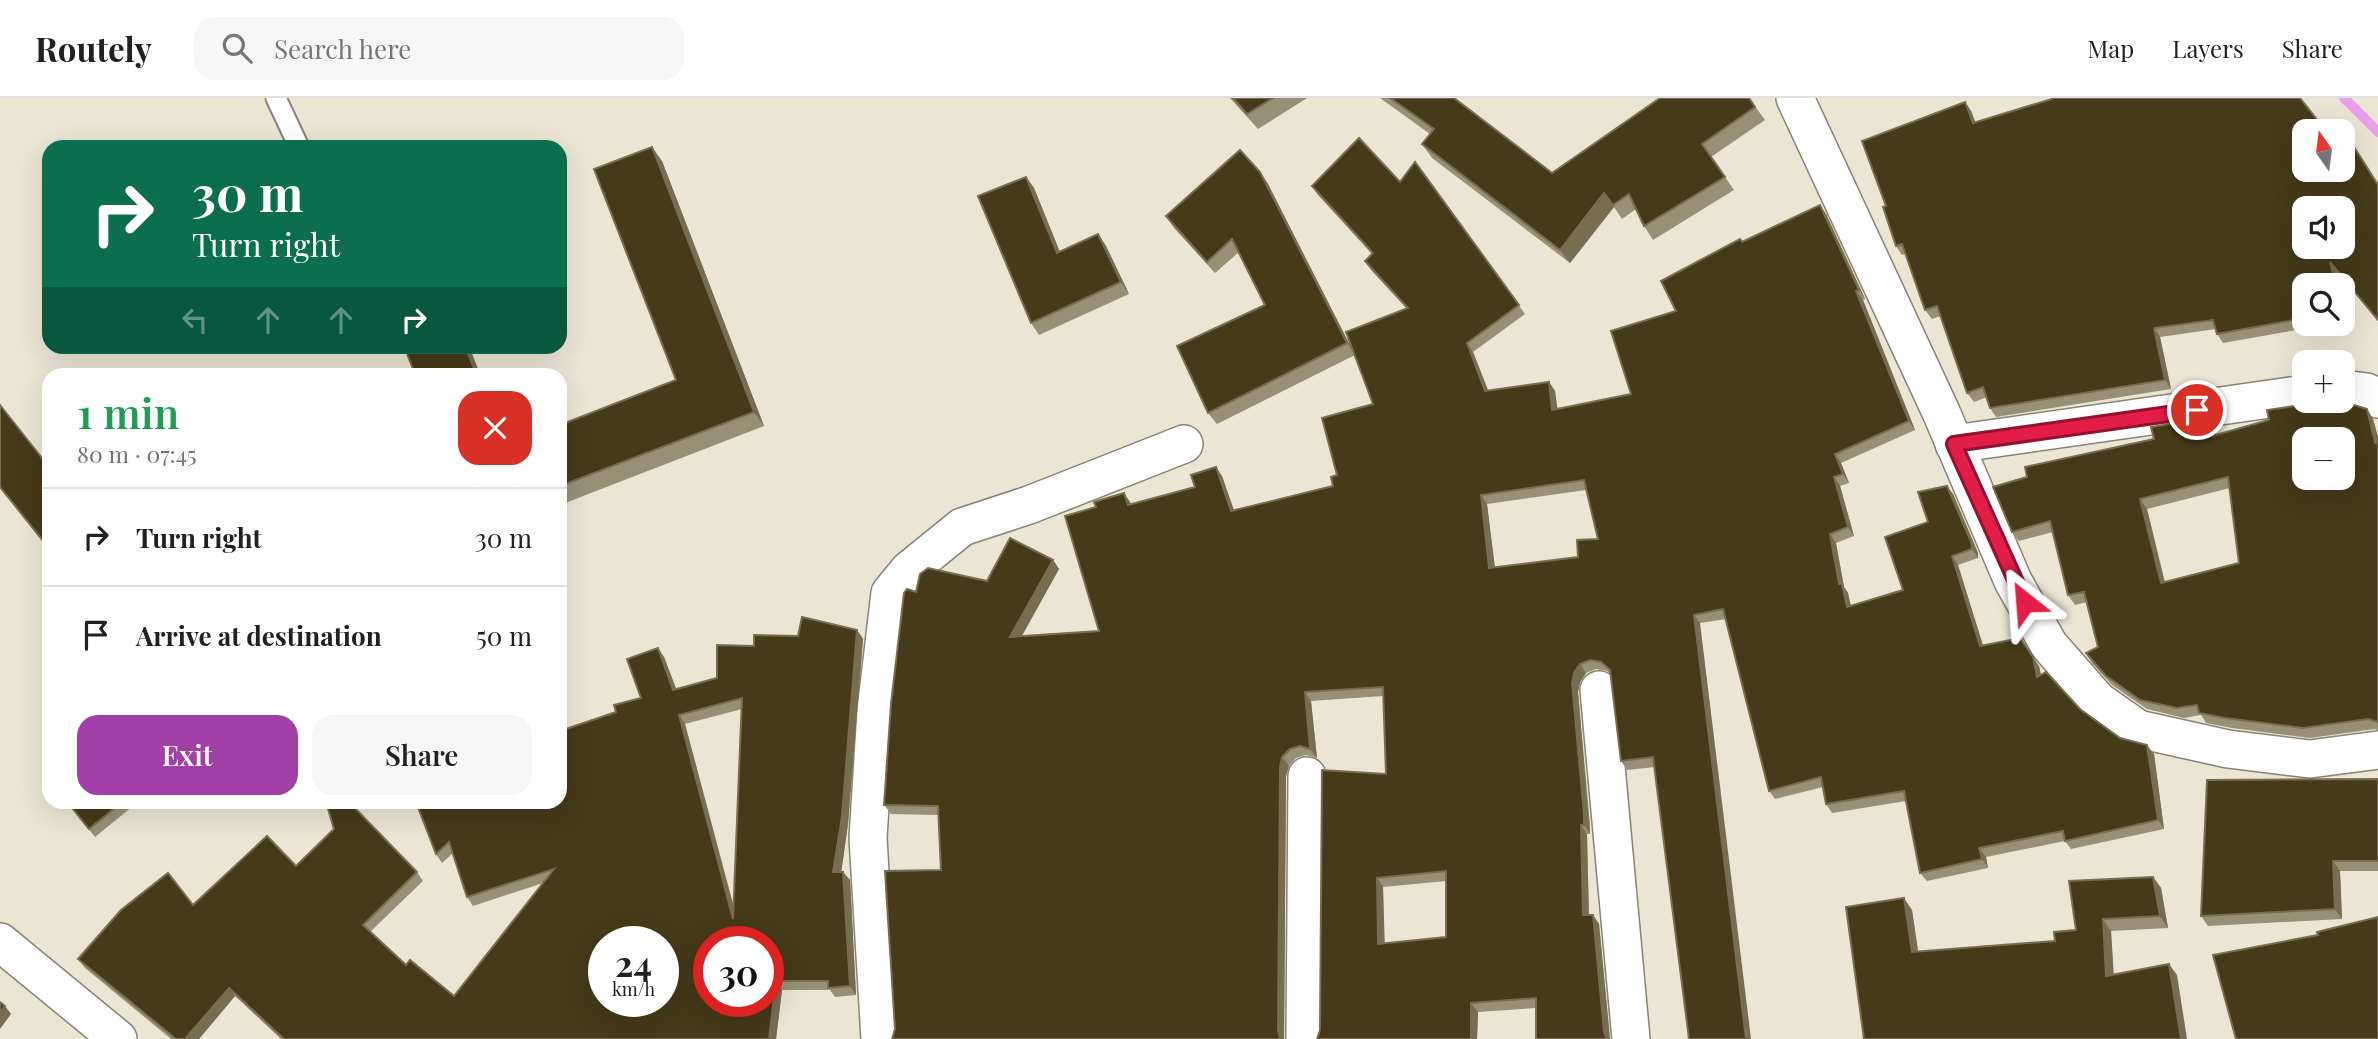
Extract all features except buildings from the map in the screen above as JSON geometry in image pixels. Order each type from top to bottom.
[{"type":"street","points":[[1795,98],[1954,444],[2013,581],[2049,645],[2098,701],[2138,729],[2228,749],[2310,760],[2378,750]]},
{"type":"street","points":[[2355,390],[2367,392],[2378,399]]},
{"type":"street","points":[[1954,444],[2292,396]]},
{"type":"street","points":[[880,1039],[867,838],[876,711],[890,593],[909,570],[962,527],[1029,505],[1184,444]]},
{"type":"street","points":[[1599,690],[1631,1039]]},
{"type":"street","points":[[1305,1039],[1307,776]]},
{"type":"street","points":[[0,942],[118,1039]]},
{"type":"lane","points":[[276,98],[296,140]]},
{"type":"waterway","points":[[2344,98],[2378,132]]},
{"type":"route","points":[[2025,602],[2013,581],[1954,444],[2197,410]]}]
